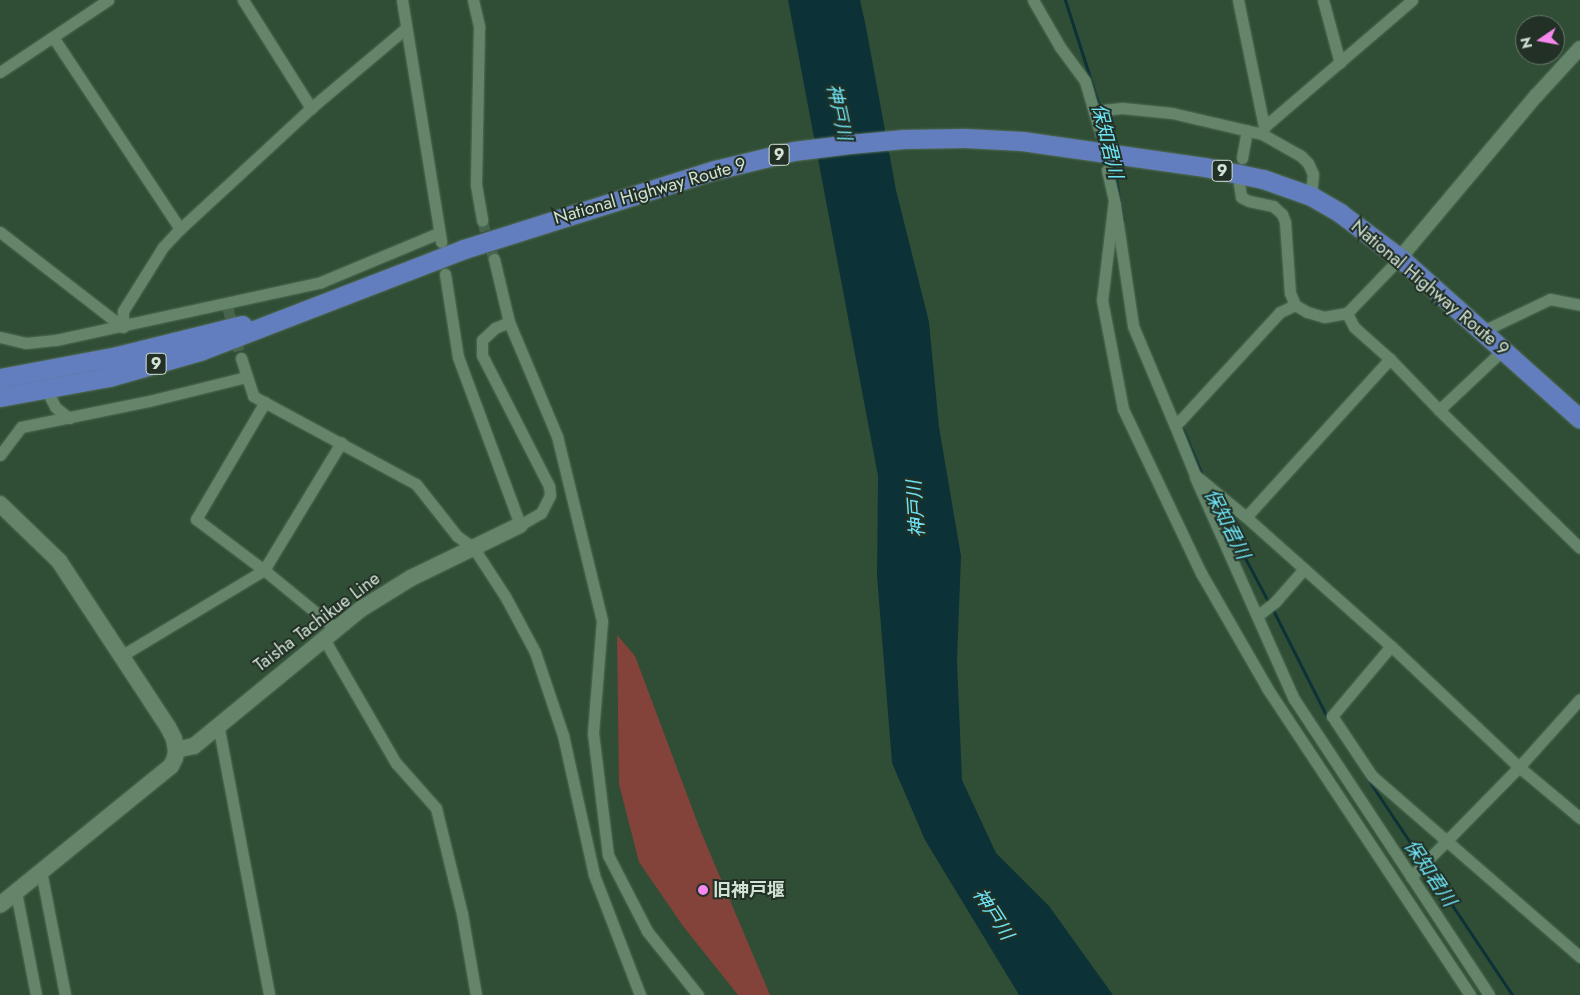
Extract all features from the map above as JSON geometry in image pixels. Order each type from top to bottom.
[{"type":"highway","name":"National Highway Route 9","points":[[0,397],[108,377],[200,351],[307,311],[464,248],[715,170],[794,151],[904,139],[965,138],[1022,141],[1205,167],[1263,179],[1310,196],[1340,213],[1400,258],[1580,419]]},
{"type":"highway","name":"National Highway Route 9","points":[[0,378],[117,356],[197,335],[307,311]]},
{"type":"main road","points":[[0,504],[59,561],[168,727],[174,739],[176,750],[171,766],[0,905]]},
{"type":"main road","name":"Taisha Tachikue Line","points":[[176,750],[194,746],[218,724],[361,609],[411,578],[520,525]]},
{"type":"street","points":[[0,72],[108,0]]},
{"type":"street","points":[[243,0],[312,108]]},
{"type":"street","points":[[0,337],[26,343],[123,327],[227,305],[321,282],[440,238],[402,0]]},
{"type":"street","points":[[473,0],[479,27],[476,185],[482,220]]},
{"type":"street","points":[[1033,0],[1060,47],[1085,81],[1098,126]]},
{"type":"street","points":[[1238,0],[1263,131]]},
{"type":"street","points":[[1323,0],[1340,63]]},
{"type":"street","points":[[1263,131],[1412,0]]},
{"type":"street","points":[[123,327],[123,311],[163,247],[180,229],[312,108],[406,28]]},
{"type":"street","points":[[53,37],[180,229]]},
{"type":"street","points":[[1238,184],[1241,197],[1249,201],[1273,206],[1282,214],[1285,222],[1290,293],[1295,305],[1307,312],[1324,317],[1347,312],[1400,258],[1536,96],[1580,48]]},
{"type":"street","points":[[1094,111],[1122,108],[1172,114],[1247,130],[1263,131],[1301,156],[1308,163],[1312,174],[1310,196]]},
{"type":"street","points":[[1242,158],[1247,130]]},
{"type":"street","points":[[1107,170],[1114,200],[1133,326],[1195,475],[1294,699],[1490,995]]},
{"type":"street","points":[[1114,200],[1102,300],[1123,409],[1201,573],[1267,688],[1470,995]]},
{"type":"street","points":[[0,232],[123,327]]},
{"type":"street","points":[[494,259],[509,322],[557,436],[602,621],[593,734],[608,855],[647,931],[698,995]]},
{"type":"street","points":[[446,274],[458,357],[520,525],[541,513],[550,495],[549,486],[482,355],[482,340],[495,328],[509,322]]},
{"type":"street","points":[[1483,331],[1550,299],[1580,305]]},
{"type":"street","points":[[1175,426],[1280,312],[1295,305]]},
{"type":"street","points":[[1347,312],[1354,327],[1390,359],[1439,410],[1580,548]]},
{"type":"street","points":[[1439,410],[1504,350]]},
{"type":"street","points":[[241,358],[253,396],[416,484],[457,536],[473,548],[505,596],[535,652],[563,735],[594,875],[640,995]]},
{"type":"street","points":[[1246,517],[1390,359]]},
{"type":"street","points":[[0,455],[22,427],[149,401],[246,377]]},
{"type":"street","points":[[46,389],[56,407],[69,418]]},
{"type":"street","points":[[265,402],[196,519],[264,570],[330,634],[396,763],[436,808],[462,914],[476,995]]},
{"type":"street","points":[[122,656],[264,570],[341,443]]},
{"type":"street","points":[[1195,475],[1246,517],[1391,646],[1519,767],[1580,818]]},
{"type":"street","points":[[1257,616],[1276,602],[1304,569]]},
{"type":"street","points":[[1391,646],[1332,716],[1372,776],[1580,957]]},
{"type":"street","points":[[1411,877],[1519,767],[1580,699]]},
{"type":"street","points":[[218,724],[269,995]]},
{"type":"street","points":[[41,871],[65,995]]},
{"type":"street","points":[[16,892],[36,995]]},
{"type":"shaded area","points":[[617,635],[635,656],[701,832],[770,995],[738,995],[683,926],[639,862],[619,784]]},
{"type":"water","name":"神戸川","points":[[788,0],[860,0],[896,190],[929,322],[939,427],[961,556],[957,661],[962,780],[996,853],[1049,906],[1113,995],[1019,995],[925,840],[892,763],[877,576],[878,476]]},
{"type":"waterway","name":"保知君川","points":[[1065,0],[1105,124],[1110,148]]},
{"type":"waterway","name":"保知君川","points":[[1113,161],[1123,221]]},
{"type":"waterway","name":"保知君川","points":[[1182,427],[1203,477]]},
{"type":"waterway","name":"保知君川","points":[[1211,494],[1269,603]]},
{"type":"waterway","name":"保知君川","points":[[1272,608],[1329,721]]},
{"type":"waterway","name":"保知君川","points":[[1367,778],[1512,995]]},
{"type":"tunnel","points":[[1098,126],[1105,158]]},
{"type":"tunnel","points":[[482,220],[494,259]]},
{"type":"tunnel","points":[[228,308],[241,358]]},
{"type":"place","name":"旧神戸堰","points":[[703,890]]}]
